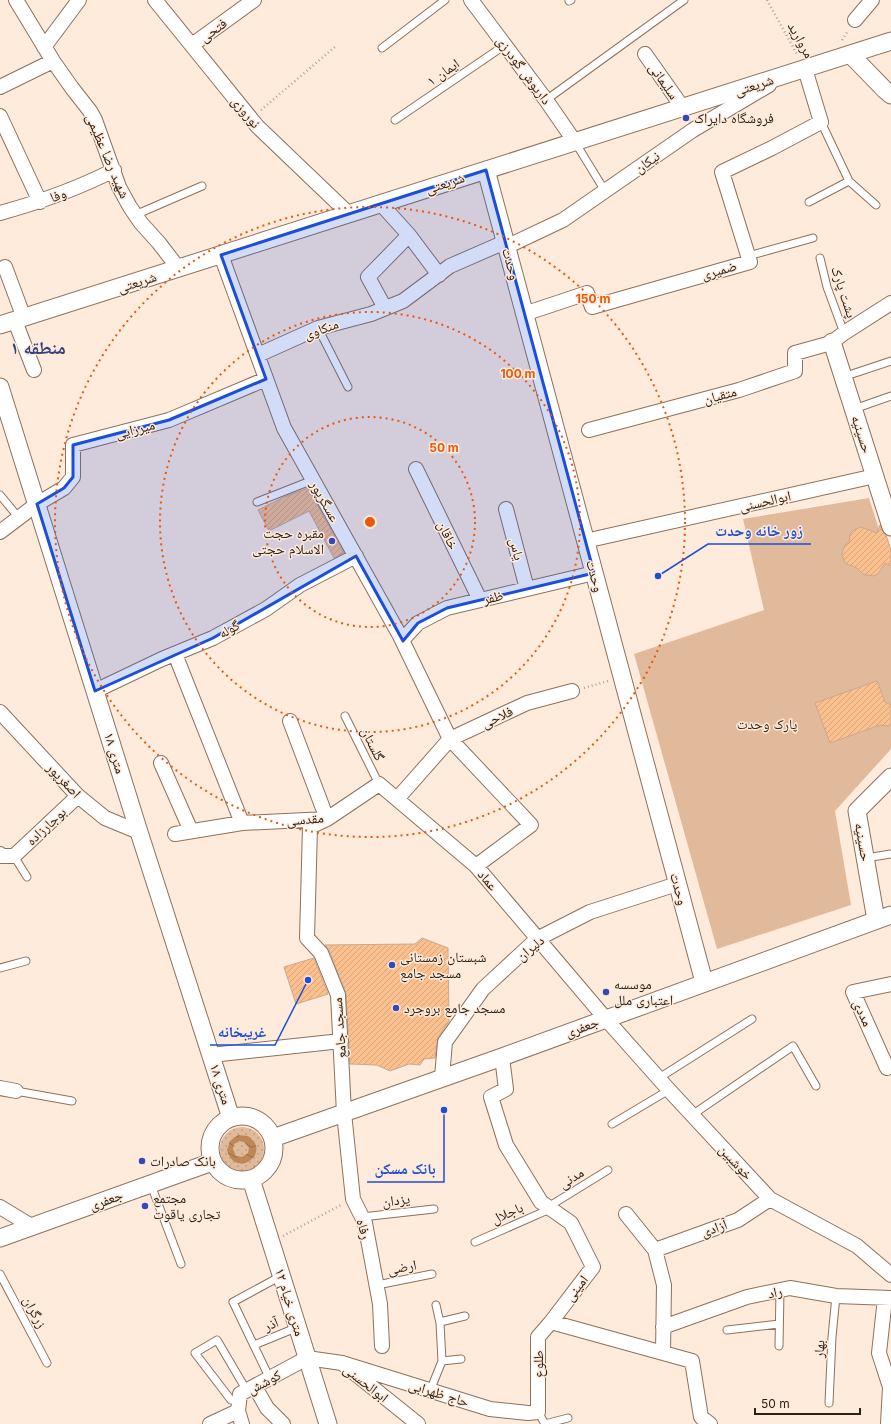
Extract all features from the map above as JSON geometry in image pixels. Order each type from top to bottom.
[{"type":"street","name":"شهید رضا عظیمی","points":[[16,0],[53,61],[95,120],[119,187],[135,215],[179,268]]},
{"type":"street","points":[[44,47],[79,0]]},
{"type":"street","name":"نوروزی","points":[[155,0],[257,126],[349,214]]},
{"type":"street","name":"فتحی","points":[[192,45],[254,0]]},
{"type":"street","name":"داریوش گودرزی","points":[[471,0],[546,100],[575,142]]},
{"type":"street","points":[[855,20],[872,0]]},
{"type":"street","name":"شریعتی","points":[[13,321],[891,41]]},
{"type":"street","name":"سلیمانی","points":[[645,54],[683,108]]},
{"type":"street","points":[[850,54],[884,90],[891,95]]},
{"type":"street","points":[[0,87],[53,61]]},
{"type":"street","points":[[805,68],[821,122]]},
{"type":"street","name":"نیکان","points":[[506,245],[563,220],[693,130],[786,75]]},
{"type":"street","points":[[0,116],[40,202]]},
{"type":"street","name":"ضمیری","points":[[524,314],[587,293],[592,307],[750,262],[722,172],[821,122]]},
{"type":"street","name":"وفا","points":[[0,213],[40,202],[90,183],[114,170]]},
{"type":"street","name":"وحدت","points":[[486,170],[704,982]]},
{"type":"street","points":[[381,204],[410,235],[439,275]]},
{"type":"street","points":[[385,308],[368,276],[410,235]]},
{"type":"street","name":"منکاوی","points":[[258,355],[318,328],[371,314],[403,301],[450,266],[506,245]]},
{"type":"street","name":"عسگرپور","points":[[221,255],[284,428],[403,641],[450,739]]},
{"type":"street","points":[[5,267],[13,321],[34,370]]},
{"type":"street","points":[[838,337],[891,303]]},
{"type":"street","name":"حسینیه","points":[[838,337],[843,377],[891,527]]},
{"type":"street","name":"متقیان","points":[[589,430],[739,390],[795,371],[795,353],[838,337]]},
{"type":"street","name":"میرزایی","points":[[37,504],[64,488],[73,476],[73,445],[169,420],[266,379]]},
{"type":"street","name":"۱۸ متری","points":[[0,387],[231,1118]]},
{"type":"street","name":"خاقان","points":[[416,469],[480,600]]},
{"type":"street","name":"ابوالحسنی","points":[[585,541],[875,476]]},
{"type":"street","points":[[0,532],[37,504]]},
{"type":"street","name":"یاس","points":[[506,509],[527,589]]},
{"type":"street","name":"گوله","points":[[96,691],[213,638],[266,609],[300,585],[356,556]]},
{"type":"street","name":"ظفر","points":[[403,641],[418,623],[447,608],[594,573]]},
{"type":"street","points":[[175,654],[242,823]]},
{"type":"street","name":"فلاحی","points":[[396,799],[450,739],[527,702],[572,691]]},
{"type":"street","name":"اصغرپور","points":[[0,712],[78,796],[105,818],[140,832]]},
{"type":"street","points":[[290,721],[327,819]]},
{"type":"street","name":"عماد","points":[[450,739],[531,825],[476,866],[605,1018]]},
{"type":"street","points":[[161,764],[191,831]]},
{"type":"street","name":"حسینیه","points":[[887,918],[866,858],[857,811],[891,777]]},
{"type":"street","points":[[379,784],[476,866]]},
{"type":"street","name":"مقدسی","points":[[175,834],[242,823],[327,819],[379,784]]},
{"type":"street","name":"بوجارزاده","points":[[0,854],[2,856],[14,856],[78,796]]},
{"type":"street","name":"مسجد جامع","points":[[327,819],[310,827],[307,938],[321,953],[338,995],[344,1113]]},
{"type":"street","name":"دلیران","points":[[442,1077],[445,1042],[483,990],[537,939],[590,912],[677,884]]},
{"type":"street","name":"جعفری","points":[[273,1138],[704,982],[887,918]]},
{"type":"street","name":"مددی","points":[[887,1068],[853,992],[891,984]]},
{"type":"street","name":"خوشبین","points":[[605,1018],[669,1090],[770,1199],[857,1246],[891,1275]]},
{"type":"street","points":[[211,1055],[340,1041]]},
{"type":"street","name":"امینی","points":[[502,1056],[506,1089],[491,1097],[506,1145],[541,1202],[571,1223],[593,1267],[551,1322]]},
{"type":"street","points":[[0,1088],[16,1090]]},
{"type":"street","name":"رفاه","points":[[344,1113],[353,1199],[365,1223],[380,1304],[382,1346]]},
{"type":"street","points":[[242,1116],[252,1117],[261,1122],[268,1129],[273,1138],[273,1158],[268,1167],[261,1174],[251,1180],[234,1180],[225,1176],[212,1162],[209,1144],[212,1136],[216,1128],[231,1118],[242,1116]]},
{"type":"street","name":"جعفری","points":[[0,1238],[212,1162]]},
{"type":"street","name":"۱۲ متری خیام","points":[[251,1180],[328,1424]]},
{"type":"street","name":"آزادی","points":[[654,1250],[738,1220],[770,1199]]},
{"type":"street","points":[[0,1207],[32,1227]]},
{"type":"street","points":[[626,1214],[654,1250],[664,1285],[663,1353]]},
{"type":"street","name":"راد","points":[[663,1327],[748,1297],[790,1288],[836,1296],[888,1298]]},
{"type":"street","points":[[888,1298],[879,1353],[890,1387],[888,1424]]},
{"type":"street","points":[[551,1322],[692,1361],[701,1417],[710,1424]]},
{"type":"street","name":"طلوع","points":[[538,1412],[538,1337],[551,1322]]},
{"type":"street","name":"ابوالحسنی","points":[[307,1358],[342,1363],[418,1424]]},
{"type":"street","name":"کوشش","points":[[210,1424],[242,1397],[307,1358]]},
{"type":"street","name":"حاج ظهرابی","points":[[342,1363],[490,1410],[528,1413],[538,1412]]},
{"type":"street","points":[[242,1424],[242,1397],[267,1408],[283,1424]]},
{"type":"lane","points":[[382,48],[445,0]]},
{"type":"lane","points":[[546,100],[684,0]]},
{"type":"lane","name":"ایمان ۱","points":[[395,120],[504,45]]},
{"type":"lane","points":[[821,122],[849,181],[876,205]]},
{"type":"lane","points":[[575,142],[605,191]]},
{"type":"lane","points":[[809,202],[849,181]]},
{"type":"lane","points":[[135,215],[202,186]]},
{"type":"lane","points":[[748,256],[812,238]]},
{"type":"lane","name":"پشت پارک","points":[[820,258],[838,337]]},
{"type":"lane","points":[[318,328],[348,387]]},
{"type":"lane","points":[[843,377],[891,361]]},
{"type":"lane","points":[[854,409],[891,396]]},
{"type":"lane","points":[[257,502],[313,480]]},
{"type":"lane","points":[[0,495],[19,518]]},
{"type":"lane","name":"گلستان","points":[[345,716],[379,784]]},
{"type":"lane","points":[[866,858],[891,854]]},
{"type":"lane","name":"بوجارزاده","points":[[14,856],[27,877]]},
{"type":"lane","points":[[0,968],[26,961]]},
{"type":"lane","points":[[659,1078],[752,1019]]},
{"type":"lane","points":[[692,1115],[792,1046],[816,1086]]},
{"type":"lane","points":[[16,1090],[72,1101]]},
{"type":"lane","points":[[612,1124],[669,1090]]},
{"type":"lane","name":"مدنی","points":[[549,1208],[608,1170]]},
{"type":"lane","points":[[151,1184],[181,1264]]},
{"type":"lane","name":"باجلال","points":[[475,1242],[549,1208]]},
{"type":"lane","name":"یزدان","points":[[362,1217],[434,1209]]},
{"type":"lane","name":"زرگران","points":[[0,1274],[47,1362]]},
{"type":"lane","name":"ارضی","points":[[377,1285],[432,1274]]},
{"type":"lane","points":[[270,1379],[233,1302],[282,1276]]},
{"type":"lane","points":[[779,1346],[780,1290]]},
{"type":"lane","name":"بهار","points":[[829,1403],[832,1337],[836,1296]]},
{"type":"lane","points":[[430,1391],[442,1360],[440,1322],[436,1305]]},
{"type":"lane","points":[[440,1322],[465,1316]]},
{"type":"lane","points":[[727,1330],[779,1324]]},
{"type":"lane","name":"آذر","points":[[254,1345],[298,1327]]},
{"type":"lane","points":[[218,1340],[242,1397],[194,1353],[218,1340]]},
{"type":"lane","points":[[442,1360],[461,1359]]},
{"type":"lane","points":[[538,1412],[545,1424],[568,1418]]},
{"type":"path","name":"مروارید","points":[[767,0],[805,68]]},
{"type":"path","points":[[251,118],[336,46]]},
{"type":"path","points":[[572,691],[622,678]]},
{"type":"path","points":[[271,1243],[353,1199]]},
{"type":"highlighted area","points":[[486,170],[594,573],[447,608],[418,623],[403,641],[356,556],[213,638],[95,691],[37,504],[64,488],[73,477],[73,445],[169,420],[266,379],[221,255]]},
{"type":"green space","name":"پارک وحدت","points":[[869,498],[891,567],[891,749],[835,811],[851,905],[717,949],[634,654],[764,610],[743,519]]},
{"type":"green space","points":[[238,1127],[246,1127],[251,1128],[258,1133],[263,1140],[263,1158],[258,1165],[251,1170],[238,1171],[230,1168],[223,1161],[220,1153],[220,1145],[223,1137],[230,1130]]},
{"type":"water","points":[[238,1135],[248,1136],[255,1143],[256,1150],[254,1156],[250,1161],[237,1163],[231,1159],[227,1150],[230,1141]],"holes":[[[239,1141],[244,1142],[249,1148],[248,1153],[242,1157],[236,1156],[233,1149],[234,1144]]]},
{"type":"building","name":"مقبره حجت الاسلام حجتی","points":[[308,488],[344,553],[334,558],[309,511],[269,531],[258,510],[284,497]]},
{"type":"building","points":[[880,525],[886,535],[891,550],[891,566],[885,563],[878,574],[873,576],[863,574],[857,568],[845,563],[842,554],[843,550],[845,545],[849,543],[852,531],[861,527],[877,533]]},
{"type":"building","points":[[877,681],[885,702],[891,705],[891,725],[880,725],[830,743],[815,703]]},
{"type":"building","name":"مسجد جامع بروجرد","points":[[422,938],[448,948],[449,1021],[438,1037],[435,1058],[424,1059],[420,1065],[409,1064],[390,1071],[377,1065],[350,1064],[346,994],[329,950],[325,945],[415,944]]},
{"type":"building","points":[[314,958],[328,994],[296,1004],[284,967]]},
{"type":"place","name":"فروشگاه دایراک","points":[[686,118]]},
{"type":"place","name":"مقبره حجت الاسلام حجتی","points":[[332,541]]},
{"type":"place","name":"زور خانه وحدت","points":[[658,576]]},
{"type":"place","name":"شبستان زمستانی مسجد جامع","points":[[392,965]]},
{"type":"place","name":"غریبخانه","points":[[308,980]]},
{"type":"place","name":"موسسه اعتباری ملل","points":[[606,992]]},
{"type":"place","name":"مسجد جامع بروجرد","points":[[396,1008]]},
{"type":"place","name":"بانک مسکن","points":[[444,1110]]},
{"type":"place","name":"بانک صادرات","points":[[142,1161]]},
{"type":"place","name":"مجتمع تجاری یاقوت","points":[[145,1206]]},
{"type":"district","name":"منطقه ۱","points":[[38,348]]}]
